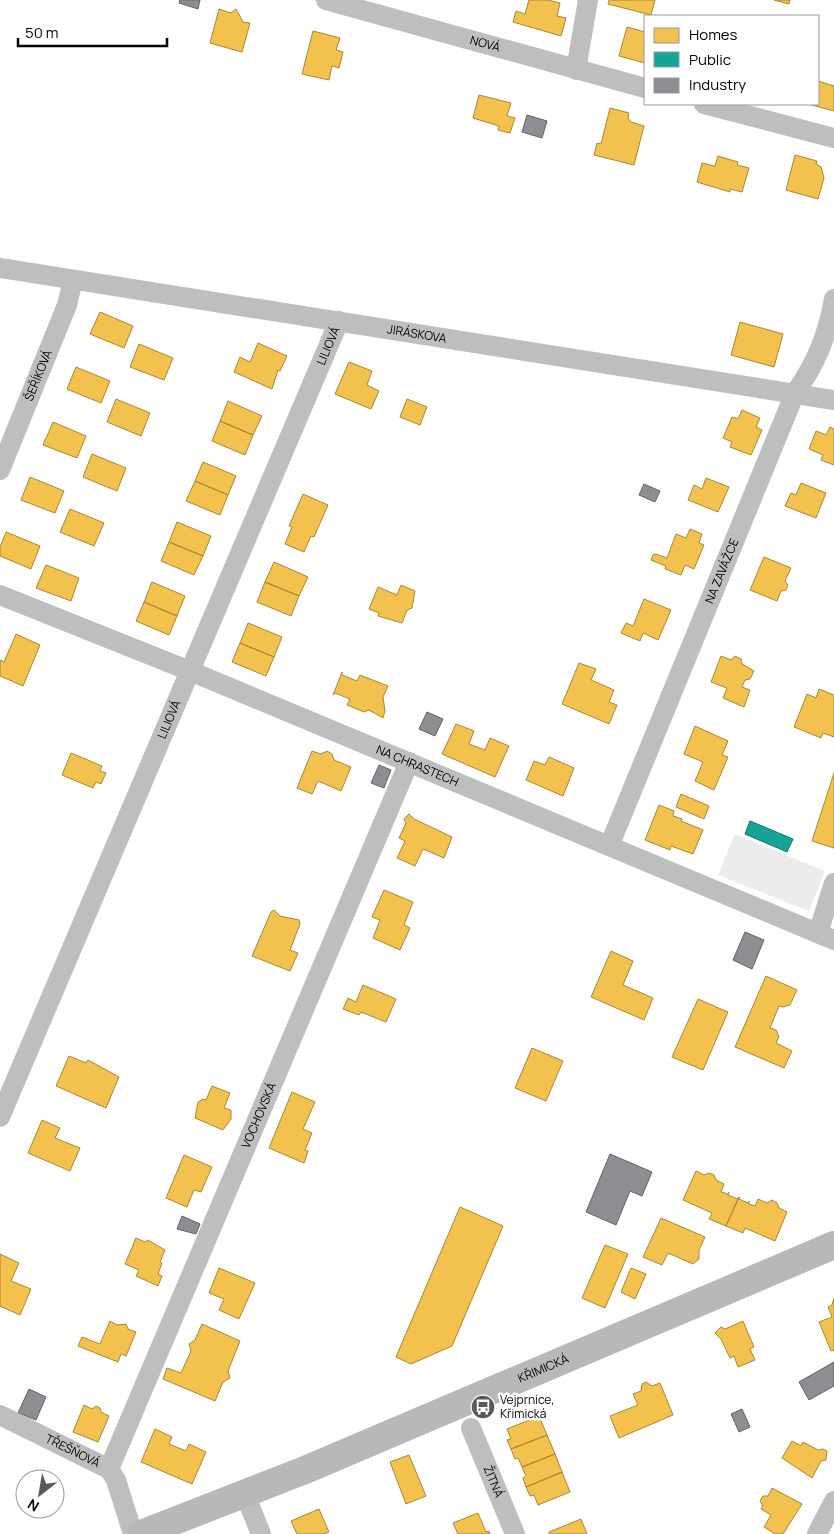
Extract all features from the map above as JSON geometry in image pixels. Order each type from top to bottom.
[{"type":"street","name":"NOVÁ","points":[[326,0],[644,88]]},
{"type":"street","points":[[576,70],[588,0]]},
{"type":"street","points":[[708,105],[834,138]]},
{"type":"street","name":"JIRÁSKOVA","points":[[0,268],[834,400]]},
{"type":"street","name":"ŠEŘÍKOVÁ","points":[[0,470],[67,305],[73,280]]},
{"type":"street","name":"NA ZAVÁŽCE","points":[[610,844],[795,393],[814,366],[830,323],[834,299]]},
{"type":"street","name":"LILIOVÁ","points":[[0,1117],[339,321]]},
{"type":"street","name":"NA CHRASTECH","points":[[0,595],[610,844],[826,936]]},
{"type":"street","name":"VOCHOVSKÁ","points":[[109,1469],[409,762]]},
{"type":"street","points":[[826,936],[834,883]]},
{"type":"street","name":"KŘIMICKÁ","points":[[141,1534],[244,1492],[305,1470],[834,1245]]},
{"type":"street","name":"TŘEŠŇOVÁ","points":[[0,1415],[109,1469],[116,1480],[133,1534]]},
{"type":"street","name":"ŽITNÁ","points":[[471,1428],[515,1534]]},
{"type":"street","points":[[244,1492],[261,1534]]},
{"type":"street","points":[[817,1534],[834,1501]]},
{"type":"shaded area","points":[[735,834],[825,871],[809,911],[718,875]]},
{"type":"building: Homes","points":[[529,0],[548,0],[560,3],[557,16],[566,18],[561,36],[513,22],[516,11],[525,14]]},
{"type":"building: Homes","points":[[609,0],[655,0],[651,15],[608,4]]},
{"type":"building: Homes","points":[[774,0],[790,0],[789,4]]},
{"type":"building: Homes","points":[[219,9],[231,13],[236,9],[243,22],[250,23],[242,52],[210,43]]},
{"type":"building: Homes","points":[[627,27],[644,32],[644,63],[619,56]]},
{"type":"building: Homes","points":[[313,31],[340,38],[336,50],[343,52],[339,68],[332,66],[329,80],[302,74]]},
{"type":"building: Homes","points":[[819,81],[834,86],[834,111],[812,105],[819,105]]},
{"type":"building: Homes","points":[[479,95],[511,103],[507,116],[515,118],[510,133],[498,130],[499,126],[473,118]]},
{"type":"building: Homes","points":[[610,108],[629,113],[628,118],[631,122],[644,126],[634,165],[594,155],[597,143],[601,144]]},
{"type":"building: Homes","points":[[795,155],[817,161],[816,164],[821,167],[824,178],[818,199],[786,190]]},
{"type":"building: Homes","points":[[718,156],[738,162],[737,165],[749,168],[742,192],[730,189],[730,192],[697,182],[702,163],[715,166]]},
{"type":"building: Homes","points":[[100,312],[133,326],[124,348],[90,334]]},
{"type":"building: Homes","points":[[740,322],[783,334],[774,367],[731,355]]},
{"type":"building: Homes","points":[[258,343],[287,356],[280,371],[278,370],[272,389],[234,372],[240,357],[250,362]]},
{"type":"building: Homes","points":[[139,344],[173,358],[164,380],[130,367]]},
{"type":"building: Homes","points":[[349,362],[372,371],[367,385],[379,391],[371,409],[335,394]]},
{"type":"building: Homes","points":[[76,367],[110,381],[101,403],[67,389]]},
{"type":"building: Homes","points":[[116,399],[150,413],[141,436],[107,422]]},
{"type":"building: Homes","points":[[407,399],[427,407],[420,425],[400,417]]},
{"type":"building: Homes","points":[[228,401],[262,416],[253,435],[220,421]]},
{"type":"building: Homes","points":[[742,410],[760,418],[756,427],[762,430],[751,455],[730,447],[732,442],[723,438],[732,417],[738,419]]},
{"type":"building: Homes","points":[[220,421],[253,435],[245,455],[212,441]]},
{"type":"building: Homes","points":[[53,422],[86,436],[77,458],[43,445]]},
{"type":"building: Homes","points":[[830,427],[834,429],[834,465],[821,460],[823,455],[809,449],[816,431],[826,435]]},
{"type":"building: Homes","points":[[92,454],[126,468],[117,491],[83,477]]},
{"type":"building: Homes","points":[[203,462],[236,476],[228,495],[195,481]]},
{"type":"building: Homes","points":[[30,477],[64,491],[55,513],[21,500]]},
{"type":"building: Homes","points":[[706,478],[729,487],[718,512],[688,500],[694,485],[702,489]]},
{"type":"building: Homes","points":[[195,481],[228,495],[220,515],[186,501]]},
{"type":"building: Homes","points":[[801,483],[826,493],[816,518],[785,506],[791,493],[796,495]]},
{"type":"building: Homes","points":[[303,494],[328,505],[314,537],[311,536],[304,552],[285,544],[292,527],[289,526]]},
{"type":"building: Homes","points":[[70,509],[104,523],[94,546],[60,532]]},
{"type":"building: Homes","points":[[177,522],[211,536],[203,556],[169,542]]},
{"type":"building: Homes","points":[[690,529],[702,534],[699,543],[704,545],[694,569],[685,565],[681,575],[665,569],[666,566],[651,560],[653,555],[656,554],[667,558],[676,534],[686,538]]},
{"type":"building: Homes","points":[[6,532],[40,546],[31,569],[0,556],[0,547]]},
{"type":"building: Homes","points":[[169,542],[203,556],[194,575],[161,561]]},
{"type":"building: Homes","points":[[764,557],[791,568],[785,581],[788,585],[786,590],[781,591],[777,601],[750,590]]},
{"type":"building: Homes","points":[[274,562],[308,577],[299,596],[265,582]]},
{"type":"building: Homes","points":[[46,565],[79,578],[71,601],[36,588]]},
{"type":"building: Homes","points":[[152,582],[185,596],[177,616],[144,602]]},
{"type":"building: Homes","points":[[265,582],[299,596],[291,616],[257,602]]},
{"type":"building: Homes","points":[[401,585],[415,591],[412,608],[407,610],[402,623],[378,616],[379,613],[369,609],[378,587],[397,595]]},
{"type":"building: Homes","points":[[644,599],[671,610],[658,640],[643,633],[640,641],[621,633],[626,623],[633,626]]},
{"type":"building: Homes","points":[[144,602],[177,616],[169,635],[136,621]]},
{"type":"building: Homes","points":[[248,623],[282,637],[274,657],[240,643]]},
{"type":"building: Homes","points":[[16,634],[40,645],[23,686],[0,676],[0,660],[4,662]]},
{"type":"building: Homes","points":[[240,643],[274,657],[266,676],[232,662]]},
{"type":"building: Homes","points":[[721,656],[731,660],[735,656],[741,659],[742,664],[754,671],[750,679],[745,680],[742,687],[750,690],[744,707],[723,698],[727,688],[711,682]]},
{"type":"building: Homes","points":[[579,663],[596,669],[591,680],[614,690],[609,702],[617,705],[609,724],[562,704]]},
{"type":"building: Homes","points":[[342,672],[342,675],[357,681],[360,675],[388,686],[383,697],[385,711],[383,718],[369,710],[364,712],[347,705],[350,699],[335,693],[333,695]]},
{"type":"building: Homes","points":[[819,689],[834,695],[834,737],[823,733],[821,738],[794,727],[807,694],[816,698]]},
{"type":"building: Homes","points":[[456,724],[474,731],[469,744],[485,750],[490,738],[509,746],[495,777],[442,754]]},
{"type":"building: Homes","points":[[695,726],[728,741],[722,755],[728,757],[714,790],[695,781],[703,762],[684,754]]},
{"type":"building: Homes","points":[[312,751],[321,754],[327,751],[332,754],[334,760],[351,767],[341,791],[318,781],[312,794],[297,788]]},
{"type":"building: Homes","points":[[71,753],[102,766],[100,771],[106,773],[101,784],[96,782],[93,788],[62,775]]},
{"type":"building: Homes","points":[[549,757],[574,768],[563,796],[526,780],[534,761],[545,765]]},
{"type":"building: Homes","points":[[834,773],[834,848],[812,841]]},
{"type":"building: Homes","points":[[681,794],[709,806],[704,819],[676,807]]},
{"type":"building: Homes","points":[[659,805],[674,811],[673,816],[682,819],[681,821],[703,830],[693,854],[671,846],[670,850],[645,840]]},
{"type":"building: Homes","points":[[409,814],[414,819],[452,837],[444,858],[423,849],[415,866],[397,858],[405,841],[399,838],[406,823],[404,819]]},
{"type":"building: Homes","points":[[384,890],[413,902],[404,925],[410,928],[400,950],[373,938],[380,920],[372,917]]},
{"type":"building: Homes","points":[[274,910],[280,916],[299,920],[300,924],[290,950],[298,953],[290,971],[252,956],[271,912]]},
{"type":"building: Homes","points":[[611,951],[633,961],[623,985],[653,998],[644,1020],[591,997]]},
{"type":"building: Homes","points":[[766,976],[797,990],[790,1005],[779,1006],[770,1028],[776,1030],[779,1037],[776,1043],[792,1051],[784,1068],[735,1047]]},
{"type":"building: Homes","points":[[363,985],[396,999],[386,1022],[361,1012],[359,1015],[343,1009],[348,998],[356,1002]]},
{"type":"building: Homes","points":[[698,999],[728,1012],[703,1070],[672,1057]]},
{"type":"building: Homes","points":[[532,1048],[563,1061],[546,1101],[515,1088]]},
{"type":"building: Homes","points":[[69,1056],[86,1063],[88,1060],[119,1077],[106,1108],[56,1086]]},
{"type":"building: Homes","points":[[212,1086],[230,1093],[224,1108],[231,1110],[231,1119],[223,1130],[195,1118],[198,1102],[203,1099],[206,1100]]},
{"type":"building: Homes","points":[[292,1092],[315,1102],[303,1129],[312,1133],[305,1150],[308,1151],[304,1163],[269,1148]]},
{"type":"building: Homes","points":[[42,1120],[60,1128],[55,1138],[80,1148],[70,1171],[28,1153]]},
{"type":"building: Homes","points":[[184,1155],[212,1167],[201,1192],[194,1190],[187,1207],[166,1198]]},
{"type":"building: Homes","points":[[696,1171],[704,1175],[709,1173],[714,1175],[716,1180],[724,1184],[721,1192],[728,1194],[729,1192],[728,1195],[738,1199],[739,1197],[726,1226],[709,1219],[712,1213],[683,1200]]},
{"type":"building: Homes","points":[[739,1197],[739,1199],[748,1203],[749,1201],[749,1204],[755,1206],[758,1199],[767,1203],[772,1200],[777,1203],[779,1208],[787,1212],[775,1241],[745,1228],[743,1233],[726,1226]]},
{"type":"building: Homes","points":[[460,1207],[503,1226],[452,1346],[411,1364],[396,1357]]},
{"type":"building: Homes","points":[[661,1218],[705,1237],[699,1250],[699,1259],[693,1264],[668,1253],[662,1265],[643,1257]]},
{"type":"building: Homes","points":[[136,1238],[145,1242],[148,1240],[165,1250],[160,1262],[162,1263],[158,1274],[162,1276],[158,1286],[136,1276],[139,1270],[125,1264]]},
{"type":"building: Homes","points":[[605,1245],[628,1254],[605,1308],[582,1298]]},
{"type":"building: Homes","points":[[0,1254],[19,1263],[11,1281],[31,1289],[20,1315],[0,1306]]},
{"type":"building: Homes","points":[[219,1268],[255,1283],[239,1319],[219,1310],[224,1299],[209,1293]]},
{"type":"building: Homes","points":[[631,1268],[646,1274],[635,1299],[621,1292]]},
{"type":"building: Homes","points":[[834,1298],[834,1350],[831,1351],[819,1322],[832,1317],[828,1307],[832,1305]]},
{"type":"building: Homes","points":[[110,1321],[117,1325],[126,1324],[128,1329],[136,1332],[126,1356],[121,1354],[118,1362],[78,1346],[82,1337],[100,1344]]},
{"type":"building: Homes","points":[[743,1321],[754,1347],[750,1349],[755,1360],[738,1367],[734,1356],[730,1358],[721,1339],[715,1333],[721,1327],[725,1329]]},
{"type":"building: Homes","points":[[202,1324],[240,1341],[228,1371],[230,1378],[223,1382],[215,1401],[163,1379],[167,1368],[181,1373],[191,1351],[189,1344],[195,1340]]},
{"type":"building: Homes","points":[[646,1382],[652,1386],[660,1383],[673,1415],[619,1438],[610,1416],[638,1405],[633,1394],[641,1391],[642,1384]]},
{"type":"building: Homes","points":[[84,1405],[92,1409],[96,1406],[100,1408],[101,1412],[109,1416],[98,1442],[73,1432]]},
{"type":"building: Homes","points":[[539,1416],[547,1435],[511,1449],[507,1440],[511,1439],[507,1429]]},
{"type":"building: Homes","points":[[155,1429],[172,1437],[169,1444],[186,1451],[189,1444],[206,1452],[192,1484],[141,1462]]},
{"type":"building: Homes","points":[[547,1435],[555,1454],[522,1467],[518,1458],[515,1459],[511,1449]]},
{"type":"building: Homes","points":[[792,1441],[801,1446],[803,1442],[818,1450],[823,1449],[827,1451],[826,1460],[821,1461],[812,1478],[782,1458]]},
{"type":"building: Homes","points":[[555,1454],[562,1472],[526,1487],[523,1478],[526,1476],[522,1467]]},
{"type":"building: Homes","points":[[409,1455],[426,1496],[406,1504],[390,1462]]},
{"type":"building: Homes","points":[[562,1472],[570,1492],[538,1505],[534,1495],[530,1496],[526,1487]]},
{"type":"building: Homes","points":[[772,1488],[802,1504],[783,1534],[775,1534],[764,1527],[771,1515],[761,1509],[763,1506],[760,1501],[763,1496],[768,1496]]},
{"type":"building: Homes","points":[[319,1509],[329,1532],[323,1534],[297,1534],[291,1521]]},
{"type":"building: Homes","points":[[478,1513],[486,1532],[489,1531],[490,1534],[458,1534],[453,1523]]},
{"type":"building: Homes","points":[[581,1519],[587,1534],[549,1534],[549,1532]]},
{"type":"building: Public","points":[[750,821],[793,839],[787,852],[745,834]]},
{"type":"building: Industry","points":[[180,0],[200,0],[198,9],[179,3]]},
{"type":"building: Industry","points":[[527,115],[547,121],[542,138],[522,132]]},
{"type":"building: Industry","points":[[644,484],[660,491],[655,502],[639,495]]},
{"type":"building: Industry","points":[[427,712],[443,719],[435,736],[419,729]]},
{"type":"building: Industry","points":[[379,765],[391,770],[384,788],[371,783]]},
{"type":"building: Industry","points":[[745,932],[764,940],[752,969],[733,960]]},
{"type":"building: Industry","points":[[610,1154],[652,1172],[642,1196],[630,1191],[616,1225],[586,1212]]},
{"type":"building: Industry","points":[[182,1216],[200,1224],[196,1234],[177,1229]]},
{"type":"building: Industry","points":[[834,1362],[834,1386],[809,1400],[799,1382]]},
{"type":"building: Industry","points":[[29,1389],[46,1397],[36,1420],[18,1413]]},
{"type":"building: Industry","points":[[742,1409],[750,1427],[739,1432],[731,1414]]},
{"type":"place","name":"Vejprnice, Křimická","points":[[483,1407]]}]
